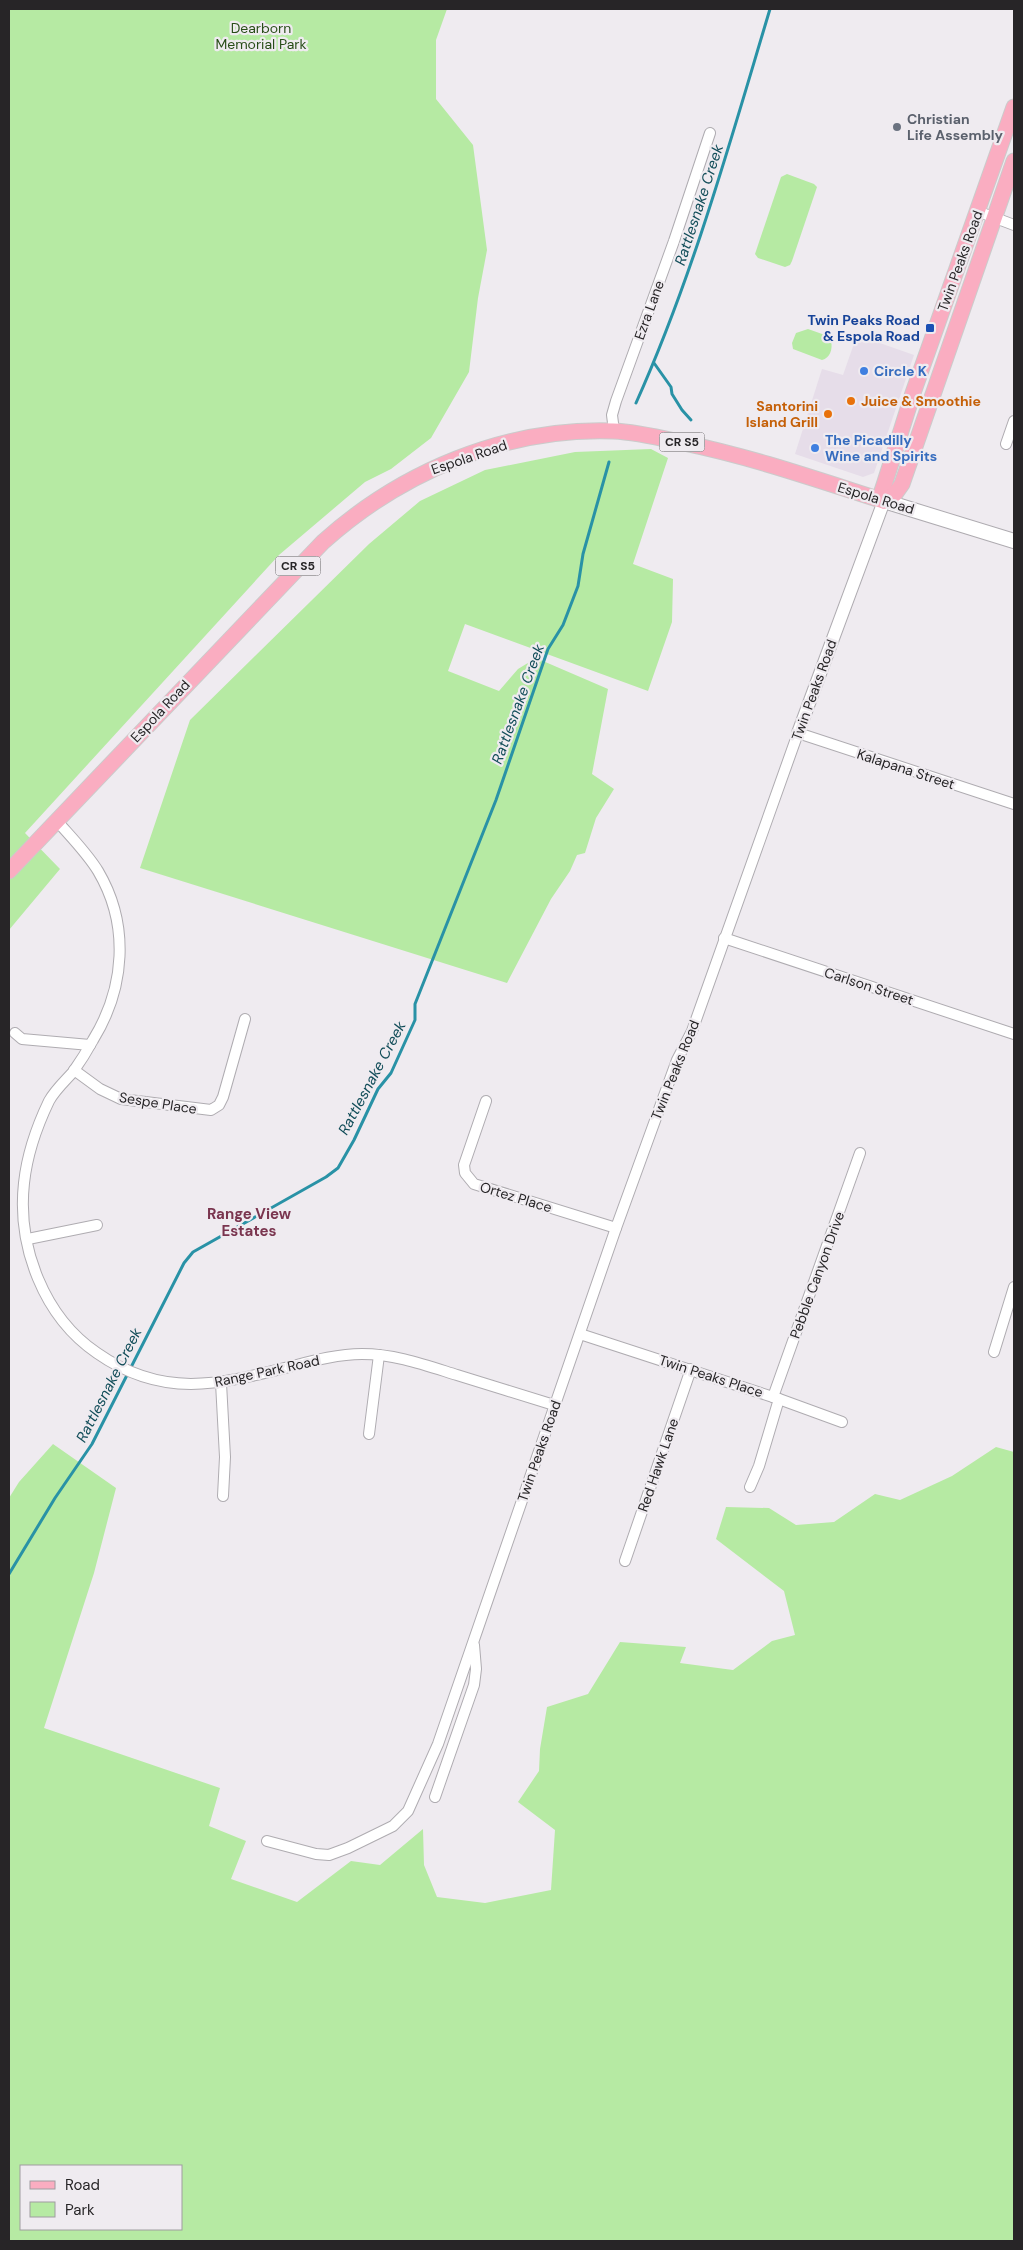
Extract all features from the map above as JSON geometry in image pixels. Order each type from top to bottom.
[{"type":"main road","name":"Twin Peaks Road","points":[[1014,107],[913,393],[884,482],[882,491],[884,501],[895,494],[902,484],[1014,161]]},
{"type":"main road","name":"Espola Road","points":[[9,871],[296,568],[328,538],[358,513],[425,472],[476,452],[544,436],[578,432],[614,431],[723,451],[1014,541]]},
{"type":"street","name":"Ezra Lane","points":[[614,431],[612,415],[616,401],[674,241],[710,133]]},
{"type":"street","points":[[977,211],[1014,224]]},
{"type":"street","points":[[1006,444],[1014,421]]},
{"type":"street","name":"Twin Peaks Road","points":[[267,1841],[316,1854],[329,1855],[369,1839],[393,1826],[402,1818],[418,1793],[473,1642],[616,1228],[677,1060],[692,1031],[798,733],[884,501]]},
{"type":"street","name":"Kalapana Street","points":[[798,733],[1014,804]]},
{"type":"street","name":"Range Park Road","points":[[57,821],[98,870],[108,893],[118,924],[120,938],[118,975],[105,1017],[74,1070],[50,1101],[27,1162],[23,1201],[34,1269],[48,1300],[61,1321],[88,1347],[123,1369],[158,1380],[192,1384],[221,1383],[342,1355],[378,1355],[410,1360],[554,1405]]},
{"type":"street","name":"Carlson Street","points":[[724,938],[1014,1034]]},
{"type":"street","name":"Sespe Place","points":[[74,1070],[100,1089],[121,1099],[211,1110],[219,1105],[223,1097],[245,1019]]},
{"type":"street","points":[[14,1033],[22,1039],[90,1045]]},
{"type":"street","name":"Ortez Place","points":[[486,1101],[464,1165],[468,1180],[474,1184],[616,1228]]},
{"type":"street","name":"Pebble Canyon Drive","points":[[750,1487],[759,1466],[776,1398],[860,1153]]},
{"type":"street","points":[[28,1239],[97,1225]]},
{"type":"street","points":[[994,1352],[1014,1287]]},
{"type":"street","name":"Twin Peaks Place","points":[[580,1334],[776,1398],[842,1422]]},
{"type":"street","points":[[369,1434],[378,1355]]},
{"type":"street","name":"Red Hawk Lane","points":[[624,1561],[691,1370]]},
{"type":"street","points":[[221,1383],[225,1456],[223,1496]]},
{"type":"street","name":"Twin Peaks Road","points":[[434,1797],[474,1685],[476,1669],[473,1642]]},
{"type":"shaded area","points":[[857,335],[914,355],[874,473],[863,477],[795,454],[822,369],[843,375]]},
{"type":"green space","name":"Dearborn Memorial Park","points":[[9,9],[447,9],[436,40],[436,99],[473,145],[487,250],[478,298],[469,372],[431,438],[391,469],[365,482],[279,555],[25,833],[60,869],[9,930]]},
{"type":"green space","points":[[787,174],[814,184],[817,187],[792,261],[790,265],[785,267],[758,258],[755,254],[781,177]]},
{"type":"green space","points":[[808,329],[825,335],[824,337],[831,341],[830,353],[825,359],[822,360],[793,349],[792,343],[796,333]]},
{"type":"green space","points":[[651,449],[668,458],[633,564],[673,579],[672,622],[648,691],[465,624],[448,671],[499,691],[518,669],[536,658],[608,689],[592,774],[614,789],[596,818],[585,853],[577,855],[570,871],[551,899],[507,983],[140,868],[190,720],[369,544],[420,501],[485,470],[575,452]]},
{"type":"green space","points":[[53,1444],[116,1488],[94,1573],[44,1728],[220,1788],[209,1826],[246,1841],[231,1879],[297,1902],[351,1861],[380,1865],[423,1829],[424,1865],[437,1897],[485,1903],[551,1890],[555,1830],[518,1802],[539,1771],[540,1749],[547,1707],[588,1694],[620,1642],[686,1647],[680,1663],[733,1670],[772,1641],[795,1635],[784,1591],[716,1539],[726,1507],[769,1508],[796,1525],[834,1522],[875,1494],[900,1500],[952,1476],[996,1447],[1014,1452],[1014,2241],[9,2241],[9,1498],[19,1482]]},
{"type":"waterway","name":"Rattlesnake Creek","points":[[636,403],[693,258],[770,9]]},
{"type":"waterway","points":[[654,363],[671,387],[672,394],[682,410],[691,420]]},
{"type":"waterway","name":"Rattlesnake Creek","points":[[9,1574],[55,1498],[92,1444],[184,1263],[193,1252],[326,1177],[338,1168],[354,1140],[378,1089],[391,1073],[415,1020],[415,1004],[496,800],[548,649],[563,625],[578,586],[583,554],[609,462]]},
{"type":"place","name":"Christian Life Assembly","points":[[897,127]]},
{"type":"place","name":"Twin Peaks Road & Espola Road","points":[[930,328]]},
{"type":"place","name":"Circle K","points":[[864,371]]},
{"type":"place","name":"Juice & Smoothie","points":[[851,401]]},
{"type":"place","name":"Santorini Island Grill","points":[[828,414]]},
{"type":"place","name":"The Picadilly Wine and Spirits","points":[[815,448]]},
{"type":"district","name":"Range View Estates","points":[[249,1222]]}]
